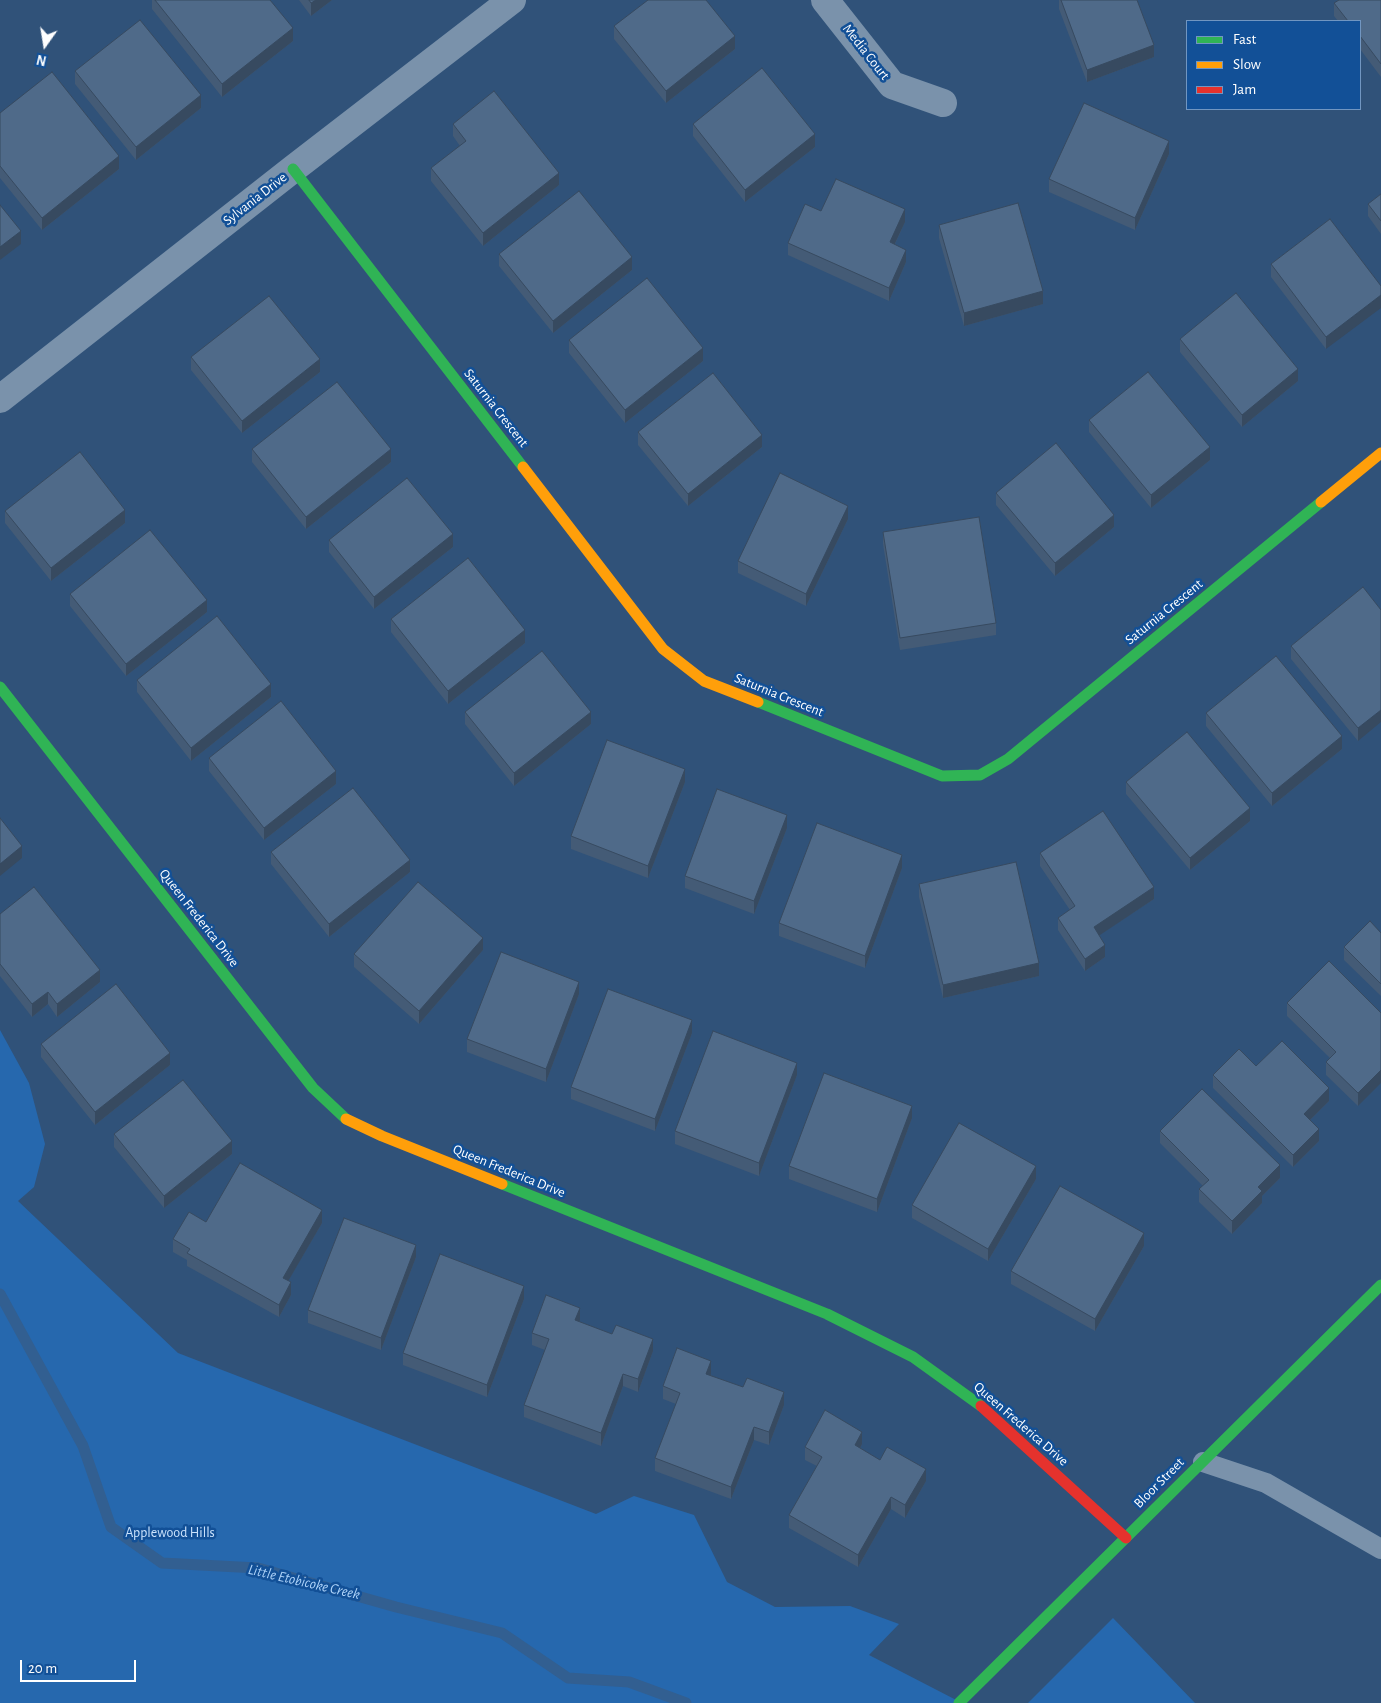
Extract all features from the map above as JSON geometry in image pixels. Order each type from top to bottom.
[{"type":"street","name":"Sylvania Drive","points":[[0,399],[512,0]]},
{"type":"street","name":"Media Court","points":[[826,0],[892,85],[943,103]]},
{"type":"street","name":"Saturnia Crescent","points":[[293,169],[663,649],[704,681],[942,776],[980,775],[1008,759],[1381,454]]},
{"type":"street","name":"Queen Frederica Drive","points":[[0,688],[313,1088],[348,1121],[827,1314],[913,1358],[983,1407],[1126,1538]]},
{"type":"street","name":"Bloor Street","points":[[959,1703],[1381,1285]]},
{"type":"lane","points":[[1203,1462],[1266,1483],[1381,1549]]},
{"type":"green space","name":"Applewood Hills","points":[[0,1030],[29,1083],[45,1144],[34,1187],[18,1201],[178,1353],[596,1514],[634,1496],[694,1515],[727,1582],[775,1607],[850,1606],[899,1624],[869,1655],[962,1703],[0,1703]]},
{"type":"green space","points":[[1113,1618],[1195,1703],[1028,1703]]},
{"type":"building","points":[[155,0],[270,0],[293,28],[222,84]]},
{"type":"building","points":[[648,0],[706,0],[735,36],[666,91],[614,26]]},
{"type":"building","points":[[1061,0],[1137,0],[1154,45],[1087,70]]},
{"type":"building","points":[[1339,0],[1381,0],[1381,64],[1361,37],[1361,20],[1347,20],[1334,3]]},
{"type":"building","points":[[140,20],[201,95],[136,147],[75,71]]},
{"type":"building","points":[[762,68],[815,134],[745,190],[693,124]]},
{"type":"building","points":[[52,72],[119,156],[42,218],[0,166],[0,113]]},
{"type":"building","points":[[494,91],[559,173],[483,233],[431,168],[466,141],[453,124]]},
{"type":"building","points":[[1084,103],[1169,141],[1135,218],[1049,179]]},
{"type":"building","points":[[836,179],[905,209],[890,242],[906,250],[889,288],[788,243],[805,204],[821,211]]},
{"type":"building","points":[[579,191],[632,257],[553,321],[499,254]]},
{"type":"building","points":[[1381,194],[1381,221],[1368,204]]},
{"type":"building","points":[[1018,203],[1043,291],[964,313],[939,225]]},
{"type":"building","points":[[0,205],[21,231],[0,247]]},
{"type":"building","points":[[1330,219],[1381,286],[1381,295],[1326,337],[1271,264]]},
{"type":"building","points":[[647,278],[703,348],[625,410],[569,340]]},
{"type":"building","points":[[1236,293],[1298,369],[1242,415],[1180,339]]},
{"type":"building","points":[[269,296],[320,359],[242,421],[191,357]]},
{"type":"building","points":[[1148,372],[1210,447],[1151,495],[1089,420]]},
{"type":"building","points":[[713,373],[762,435],[688,494],[638,432]]},
{"type":"building","points":[[337,382],[391,449],[306,517],[252,449]]},
{"type":"building","points":[[1056,443],[1114,515],[1055,563],[996,493]]},
{"type":"building","points":[[80,452],[125,510],[51,568],[5,511]]},
{"type":"building","points":[[780,473],[848,506],[806,594],[738,561]]},
{"type":"building","points":[[407,478],[453,534],[374,597],[329,540]]},
{"type":"building","points":[[979,517],[996,623],[900,638],[883,532]]},
{"type":"building","points":[[150,530],[207,600],[126,664],[70,594]]},
{"type":"building","points":[[468,558],[525,630],[448,691],[391,619]]},
{"type":"building","points":[[1363,587],[1381,610],[1381,710],[1358,728],[1291,646]]},
{"type":"building","points":[[217,616],[271,684],[191,748],[137,680]]},
{"type":"building","points":[[542,651],[591,712],[514,773],[465,712]]},
{"type":"building","points":[[1276,656],[1342,736],[1272,793],[1206,713]]},
{"type":"building","points":[[281,701],[336,771],[264,828],[209,758]]},
{"type":"building","points":[[1187,732],[1250,808],[1190,858],[1126,782]]},
{"type":"building","points":[[607,740],[685,769],[648,866],[571,836]]},
{"type":"building","points":[[353,788],[410,860],[329,924],[271,852]]},
{"type":"building","points":[[717,789],[787,815],[754,901],[685,876]]},
{"type":"building","points":[[1103,811],[1154,887],[1094,927],[1105,945],[1085,959],[1058,918],[1075,906],[1040,853]]},
{"type":"building","points":[[0,818],[22,846],[0,864]]},
{"type":"building","points":[[817,823],[902,855],[865,956],[779,923]]},
{"type":"building","points":[[1016,862],[1039,963],[943,985],[919,884]]},
{"type":"building","points":[[418,882],[483,938],[419,1011],[354,954]]},
{"type":"building","points":[[34,887],[100,970],[57,1004],[48,992],[32,1004],[0,964],[0,914]]},
{"type":"building","points":[[1370,921],[1381,933],[1381,984],[1344,947]]},
{"type":"building","points":[[501,952],[579,982],[546,1069],[467,1039]]},
{"type":"building","points":[[1329,961],[1381,1013],[1381,1070],[1358,1093],[1326,1062],[1336,1052],[1287,1003]]},
{"type":"building","points":[[116,984],[170,1053],[95,1112],[41,1044]]},
{"type":"building","points":[[608,989],[692,1020],[655,1119],[571,1087]]},
{"type":"building","points":[[713,1031],[797,1063],[759,1163],[675,1131]]},
{"type":"building","points":[[1282,1041],[1329,1088],[1304,1114],[1319,1129],[1293,1155],[1213,1075],[1239,1049],[1256,1066]]},
{"type":"building","points":[[824,1073],[912,1106],[877,1199],[789,1166]]},
{"type":"building","points":[[183,1080],[232,1141],[164,1196],[114,1134]]},
{"type":"building","points":[[1202,1089],[1280,1165],[1258,1187],[1262,1191],[1232,1221],[1199,1189],[1209,1180],[1160,1131]]},
{"type":"building","points":[[959,1123],[1036,1166],[988,1249],[912,1205]]},
{"type":"building","points":[[240,1163],[322,1210],[283,1278],[291,1282],[279,1305],[187,1253],[190,1249],[173,1239],[189,1212],[206,1222]]},
{"type":"building","points":[[1060,1186],[1144,1233],[1095,1319],[1011,1271]]},
{"type":"building","points":[[344,1218],[416,1245],[381,1338],[308,1310]]},
{"type":"building","points":[[440,1254],[524,1286],[487,1385],[403,1353]]},
{"type":"building","points":[[546,1295],[580,1308],[575,1320],[612,1334],[616,1325],[653,1339],[638,1379],[623,1374],[601,1433],[524,1405],[549,1339],[532,1333]]},
{"type":"building","points":[[677,1348],[711,1361],[706,1374],[743,1387],[747,1378],[784,1392],[769,1432],[754,1427],[731,1487],[655,1458],[680,1393],[663,1386]]},
{"type":"building","points":[[825,1410],[862,1432],[855,1445],[880,1460],[887,1447],[926,1469],[905,1505],[891,1497],[858,1555],[789,1515],[822,1457],[805,1447]]},
{"type":"waterway","name":"Little Etobicoke Creek","points":[[0,1294],[83,1446],[111,1527],[162,1563],[258,1568],[396,1607],[502,1633],[568,1678],[629,1682],[686,1703]]},
{"type":"traffic: fast","points":[[293,169],[523,467]]},
{"type":"traffic: fast","points":[[758,702],[942,776],[980,775],[1008,759],[1321,502]]},
{"type":"traffic: fast","points":[[0,687],[313,1088],[346,1119]]},
{"type":"traffic: fast","points":[[502,1184],[827,1314],[913,1357],[981,1406]]},
{"type":"traffic: fast","points":[[959,1703],[1381,1285]]},
{"type":"traffic: slow","points":[[1321,502],[1381,453]]},
{"type":"traffic: slow","points":[[523,467],[663,649],[704,681],[758,702]]},
{"type":"traffic: slow","points":[[346,1119],[382,1136],[502,1184]]},
{"type":"traffic: jam","points":[[981,1406],[1126,1538]]}]
